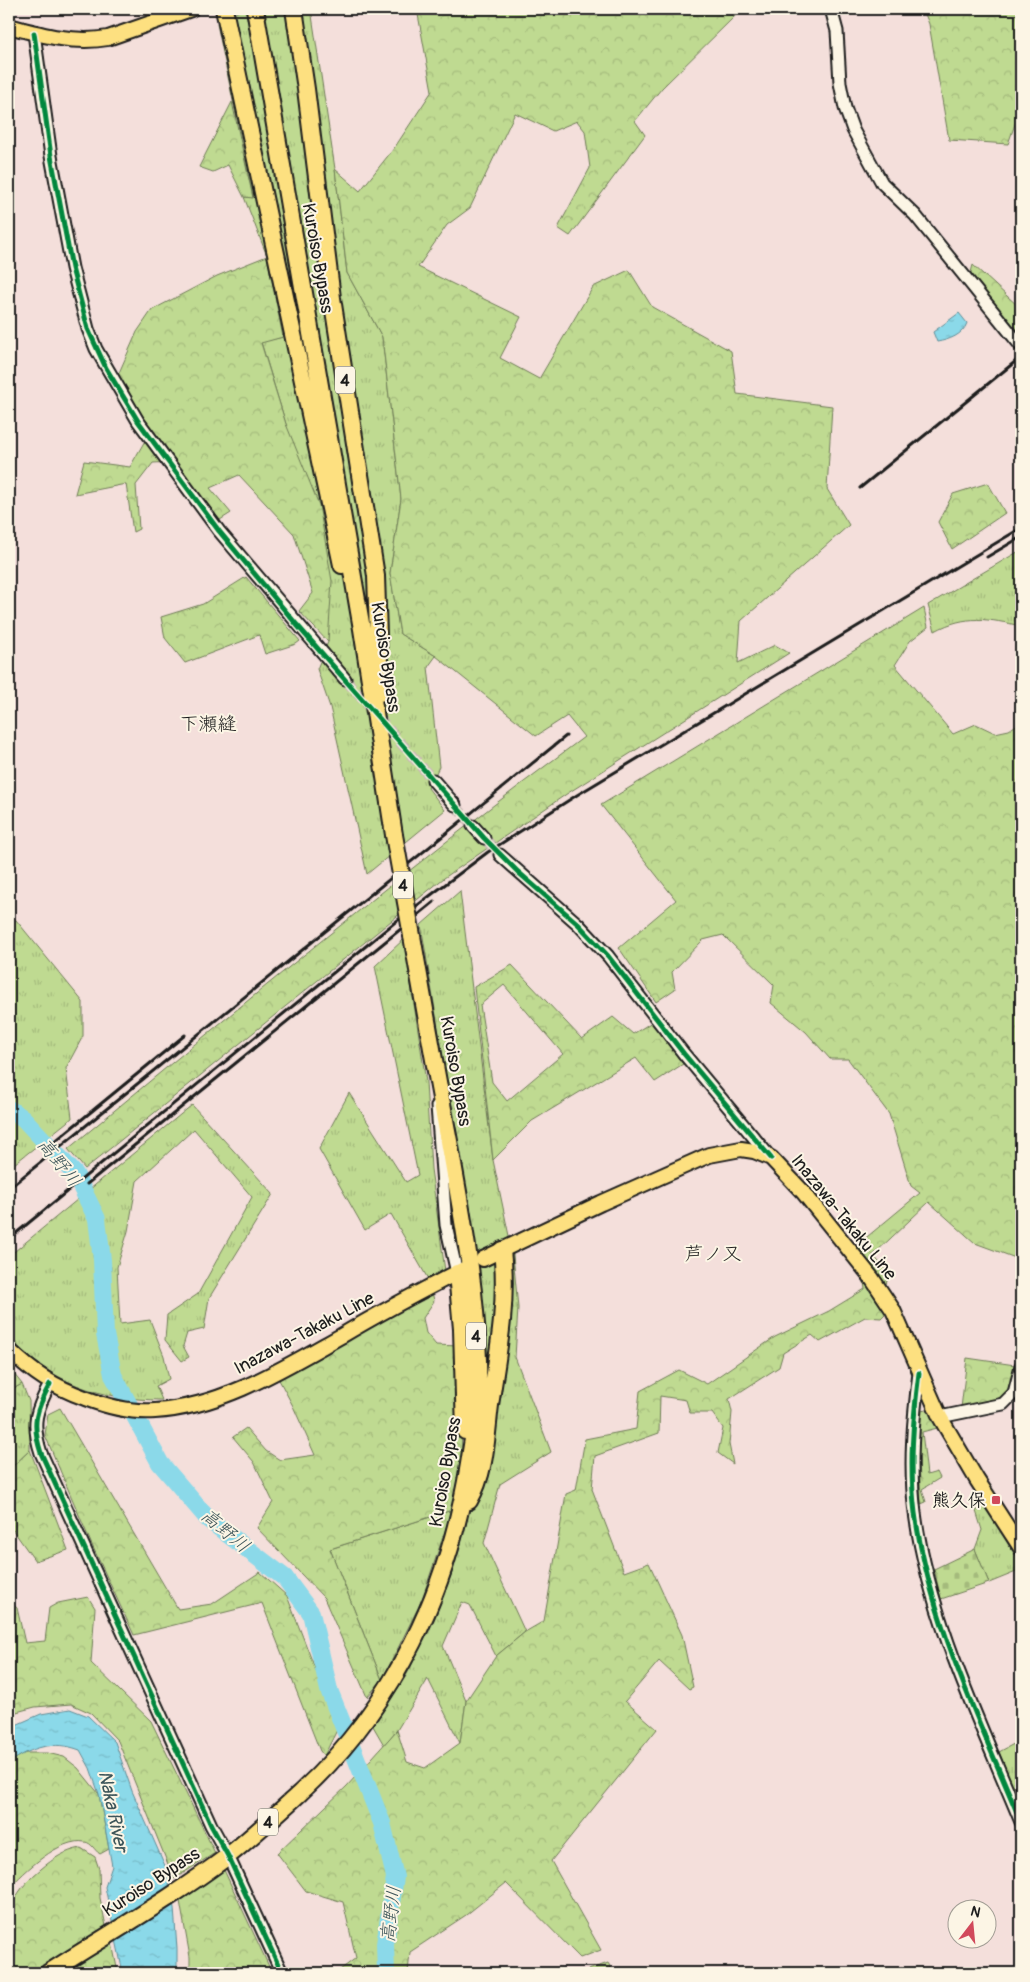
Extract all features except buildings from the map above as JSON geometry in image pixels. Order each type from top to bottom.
[{"type":"highway","name":"4","points":[[224,9],[334,534],[345,579],[362,629]]},
{"type":"highway","name":"Kuroiso Bypass","points":[[48,1973],[228,1856],[304,1790],[334,1759],[367,1719],[396,1675],[424,1620],[445,1567],[463,1500],[474,1434],[478,1362],[464,1227],[394,835],[362,629],[255,9]]},
{"type":"highway","name":"4","points":[[294,9],[308,98],[332,298],[376,576],[380,647],[381,753]]},
{"type":"highway","name":"4","points":[[459,1517],[478,1480],[484,1456],[503,1320],[504,1273],[502,1250]]},
{"type":"highway","name":"4","points":[[460,1271],[463,1353],[463,1500]]},
{"type":"main road","points":[[9,26],[66,39],[94,41],[108,38],[191,9]]},
{"type":"main road","name":"Inazawa-Takaku Line","points":[[483,1259],[709,1155],[742,1149],[754,1151],[771,1158],[802,1192],[872,1277],[893,1310],[907,1339],[919,1373],[940,1418],[1021,1548]]},
{"type":"main road","name":"Inazawa-Takaku Line","points":[[50,1384],[111,1406],[155,1411],[182,1407],[245,1387],[279,1371],[460,1271]]},
{"type":"main road","points":[[9,1350],[28,1368],[50,1384]]},
{"type":"street","points":[[831,9],[837,31],[840,83],[845,108],[853,130],[882,183],[915,215],[1019,344]]},
{"type":"street","points":[[34,33],[51,156],[66,234],[80,300],[96,349],[138,421],[219,531],[345,680]]},
{"type":"street","points":[[433,780],[455,805]]},
{"type":"street","points":[[473,826],[484,838]]},
{"type":"street","points":[[500,855],[578,924],[608,956],[690,1062],[771,1158]]},
{"type":"street","points":[[436,1070],[440,1174],[446,1225],[460,1271]]},
{"type":"street","points":[[940,1418],[1003,1404],[1014,1393],[1021,1366]]},
{"type":"street","points":[[919,1373],[912,1423],[912,1459],[915,1513],[927,1576],[958,1665],[1021,1822]]},
{"type":"street","points":[[50,1384],[37,1407],[35,1425],[41,1453],[211,1825],[228,1856],[282,1973]]},
{"type":"green space","points":[[242,9],[311,9],[335,169],[347,273],[382,337],[401,499],[390,573],[400,634],[436,656],[428,667],[439,767],[428,788],[445,810],[367,874],[330,707],[317,669],[328,642],[286,424],[261,342],[283,337],[267,256],[244,197],[253,197],[217,24]]},
{"type":"green space","points":[[417,9],[734,9],[736,15],[662,88],[635,121],[645,135],[570,236],[558,228],[590,168],[585,131],[577,121],[553,131],[515,113],[470,208],[447,225],[418,267],[521,317],[500,358],[539,379],[593,287],[629,270],[652,307],[731,351],[737,394],[832,406],[827,489],[849,525],[741,621],[738,663],[775,645],[789,653],[568,793],[444,878],[85,1169],[68,1149],[259,991],[388,888],[584,737],[567,716],[536,736],[436,656],[400,634],[390,573],[401,499],[382,337],[347,273],[335,169],[360,191],[395,147],[432,91]]},
{"type":"green space","points":[[923,9],[1018,9],[1021,40],[1021,107],[1008,144],[949,140],[929,24]]},
{"type":"green space","points":[[232,102],[253,198],[244,197],[228,165],[213,172],[199,167]]},
{"type":"green space","points":[[267,256],[283,337],[261,343],[286,424],[319,505],[332,581],[328,642],[299,611],[313,593],[294,534],[239,475],[210,488],[231,513],[220,520],[174,462],[153,463],[136,485],[139,529],[133,532],[126,484],[75,494],[84,461],[130,467],[151,430],[118,375],[137,332],[152,310],[217,276]]},
{"type":"green space","points":[[973,265],[1018,306],[1021,304],[1021,337],[970,276]]},
{"type":"green space","points":[[988,483],[1005,513],[952,549],[938,522],[953,494]]},
{"type":"green space","points":[[1021,550],[1021,626],[998,621],[967,620],[935,631],[928,605]]},
{"type":"green space","points":[[246,577],[300,641],[265,654],[259,635],[185,663],[165,638],[161,617],[203,604]]},
{"type":"green space","points":[[924,608],[928,627],[910,641],[895,665],[953,734],[976,724],[995,733],[1009,730],[1021,722],[1021,1260],[975,1243],[929,1202],[873,1255],[889,1274],[881,1301],[886,1313],[881,1318],[865,1317],[820,1342],[812,1335],[783,1353],[779,1367],[729,1399],[732,1412],[729,1444],[733,1464],[718,1453],[723,1428],[712,1413],[690,1413],[686,1400],[660,1396],[659,1433],[595,1456],[592,1489],[624,1572],[649,1563],[682,1635],[693,1687],[689,1689],[659,1661],[625,1701],[657,1729],[551,1861],[601,1950],[580,1958],[506,1883],[466,1915],[410,1952],[408,1973],[336,1973],[356,1958],[343,1902],[306,1891],[277,1853],[347,1786],[397,1730],[407,1762],[425,1768],[460,1743],[466,1701],[496,1656],[525,1632],[544,1621],[566,1494],[576,1490],[585,1439],[636,1429],[640,1391],[679,1370],[707,1384],[775,1337],[829,1311],[865,1289],[860,1253],[856,1246],[920,1193],[911,1186],[889,1114],[848,1059],[830,1059],[806,1032],[771,1003],[774,985],[723,935],[703,940],[672,972],[675,989],[656,1002],[619,948],[676,900],[601,805]]},
{"type":"green space","points":[[460,891],[493,1160],[513,1255],[518,1308],[515,1357],[551,1452],[500,1484],[484,1543],[525,1632],[496,1656],[470,1605],[462,1602],[443,1646],[466,1701],[460,1743],[428,1679],[397,1730],[384,1745],[373,1726],[406,1676],[434,1620],[454,1568],[466,1525],[480,1449],[453,1118],[421,925]]},
{"type":"green space","points":[[16,920],[83,1002],[83,1036],[66,1068],[72,1118],[9,1168],[9,921]]},
{"type":"green space","points":[[404,939],[426,1082],[431,1169],[445,1271],[428,1279],[391,1214],[365,1230],[319,1149],[349,1093],[406,1182],[418,1175],[375,966]]},
{"type":"green space","points":[[512,965],[582,1039],[613,1017],[633,1034],[652,1022],[683,1064],[655,1082],[636,1058],[532,1121],[493,1160],[474,987]],"holes":[[[504,985],[563,1054],[507,1101],[492,1082],[480,1005]]]},
{"type":"green space","points":[[192,1105],[273,1194],[209,1298],[204,1329],[187,1333],[183,1346],[189,1357],[182,1361],[165,1340],[167,1315],[198,1294],[252,1197],[194,1129],[137,1181],[128,1231],[117,1267],[120,1324],[150,1320],[164,1356],[169,1379],[156,1386],[162,1400],[118,1397],[78,1386],[41,1366],[9,1336],[9,1256]]},
{"type":"green space","points":[[432,1291],[434,1301],[423,1318],[426,1333],[436,1345],[458,1346],[462,1429],[460,1470],[452,1510],[330,1549],[382,1680],[367,1697],[324,1598],[257,1528],[273,1502],[254,1462],[233,1437],[246,1428],[266,1451],[280,1460],[315,1455],[277,1376]]},
{"type":"green space","points":[[967,1358],[1015,1365],[1005,1396],[994,1403],[961,1408]]},
{"type":"green space","points":[[9,1368],[22,1384],[9,1391]]},
{"type":"green space","points":[[22,1384],[29,1401],[30,1450],[9,1470],[9,1391]]},
{"type":"green space","points":[[60,1408],[178,1609],[212,1604],[260,1572],[287,1596],[338,1728],[324,1756],[320,1751],[262,1603],[134,1635],[91,1543],[45,1435],[48,1414]]},
{"type":"green space","points":[[931,1409],[941,1427],[922,1432],[927,1475],[937,1472],[940,1478],[922,1489],[926,1502],[921,1504],[918,1436],[921,1411]]},
{"type":"green space","points":[[30,1450],[68,1550],[35,1561],[13,1530],[9,1532],[9,1470]]},
{"type":"green space","points":[[987,1505],[1021,1557],[1021,1570],[989,1583],[975,1549],[982,1530],[976,1511]]},
{"type":"green space","points":[[452,1510],[421,1602],[382,1680],[330,1549]]},
{"type":"green space","points":[[975,1549],[989,1583],[941,1599],[934,1569]]},
{"type":"green space","points":[[88,1597],[95,1608],[91,1663],[151,1721],[215,1853],[174,1879],[118,1741],[91,1713],[71,1704],[35,1707],[9,1714],[9,1601],[17,1608],[25,1643],[45,1641],[49,1608],[58,1603]]},
{"type":"green space","points":[[1021,1740],[1021,1808],[999,1752]]},
{"type":"green space","points":[[24,1753],[47,1753],[64,1757],[78,1768],[99,1794],[109,1849],[100,1854],[85,1842],[65,1845],[43,1857],[9,1888],[9,1763]]},
{"type":"green space","points":[[81,1848],[95,1857],[99,1869],[100,1898],[106,1926],[33,1973],[9,1973],[8,1928],[13,1904],[19,1893],[28,1881],[50,1862],[60,1855]]},
{"type":"green space","points":[[224,1870],[272,1973],[190,1973],[190,1957],[180,1901]]},
{"type":"green space","points":[[112,1943],[118,1973],[64,1973]]},
{"type":"green space","points":[[608,1963],[614,1973],[588,1973],[588,1970]]},
{"type":"water","points":[[959,313],[967,323],[962,331],[946,340],[937,342],[933,332]]},
{"type":"water","name":"Naka River","points":[[70,1709],[88,1716],[115,1742],[132,1791],[166,1868],[174,1908],[177,1973],[123,1973],[105,1887],[112,1866],[99,1794],[90,1768],[80,1750],[61,1746],[43,1747],[34,1749],[9,1763],[9,1728],[41,1714]]},
{"type":"waterway","name":"高野川","points":[[9,1109],[23,1118],[75,1174],[97,1219],[102,1260],[105,1334],[113,1375],[160,1463],[208,1519],[285,1578],[311,1613],[329,1690],[382,1823],[395,1877],[385,1944],[386,1973]]},
{"type":"tunnel","points":[[345,679],[433,780]]},
{"type":"tunnel","points":[[455,805],[473,826]]},
{"type":"tunnel","points":[[484,838],[500,855]]},
{"type":"railway","points":[[860,488],[1021,357]]},
{"type":"railway","points":[[9,1239],[394,923],[488,852],[577,795],[1021,528]]},
{"type":"railway","points":[[987,557],[1021,537]]},
{"type":"railway","points":[[9,1188],[566,736]]},
{"type":"railway","points":[[87,1184],[434,902]]},
{"type":"railway","points":[[48,1147],[185,1035]]},
{"type":"cycle path","points":[[34,33],[51,156],[72,268],[88,329],[106,368],[138,421],[219,531],[297,625],[484,838],[518,872],[578,924],[608,956],[684,1054],[771,1158]]},
{"type":"cycle path","points":[[919,1373],[912,1478],[915,1513],[922,1552],[932,1592],[958,1670],[1021,1822]]},
{"type":"cycle path","points":[[50,1384],[36,1417],[36,1433],[41,1453],[211,1825],[228,1856],[282,1973]]},
{"type":"place","name":"熊久保","points":[[996,1500]]},
{"type":"district","name":"下瀬縫","points":[[208,723]]},
{"type":"district","name":"芦ノ又","points":[[713,1253]]}]
